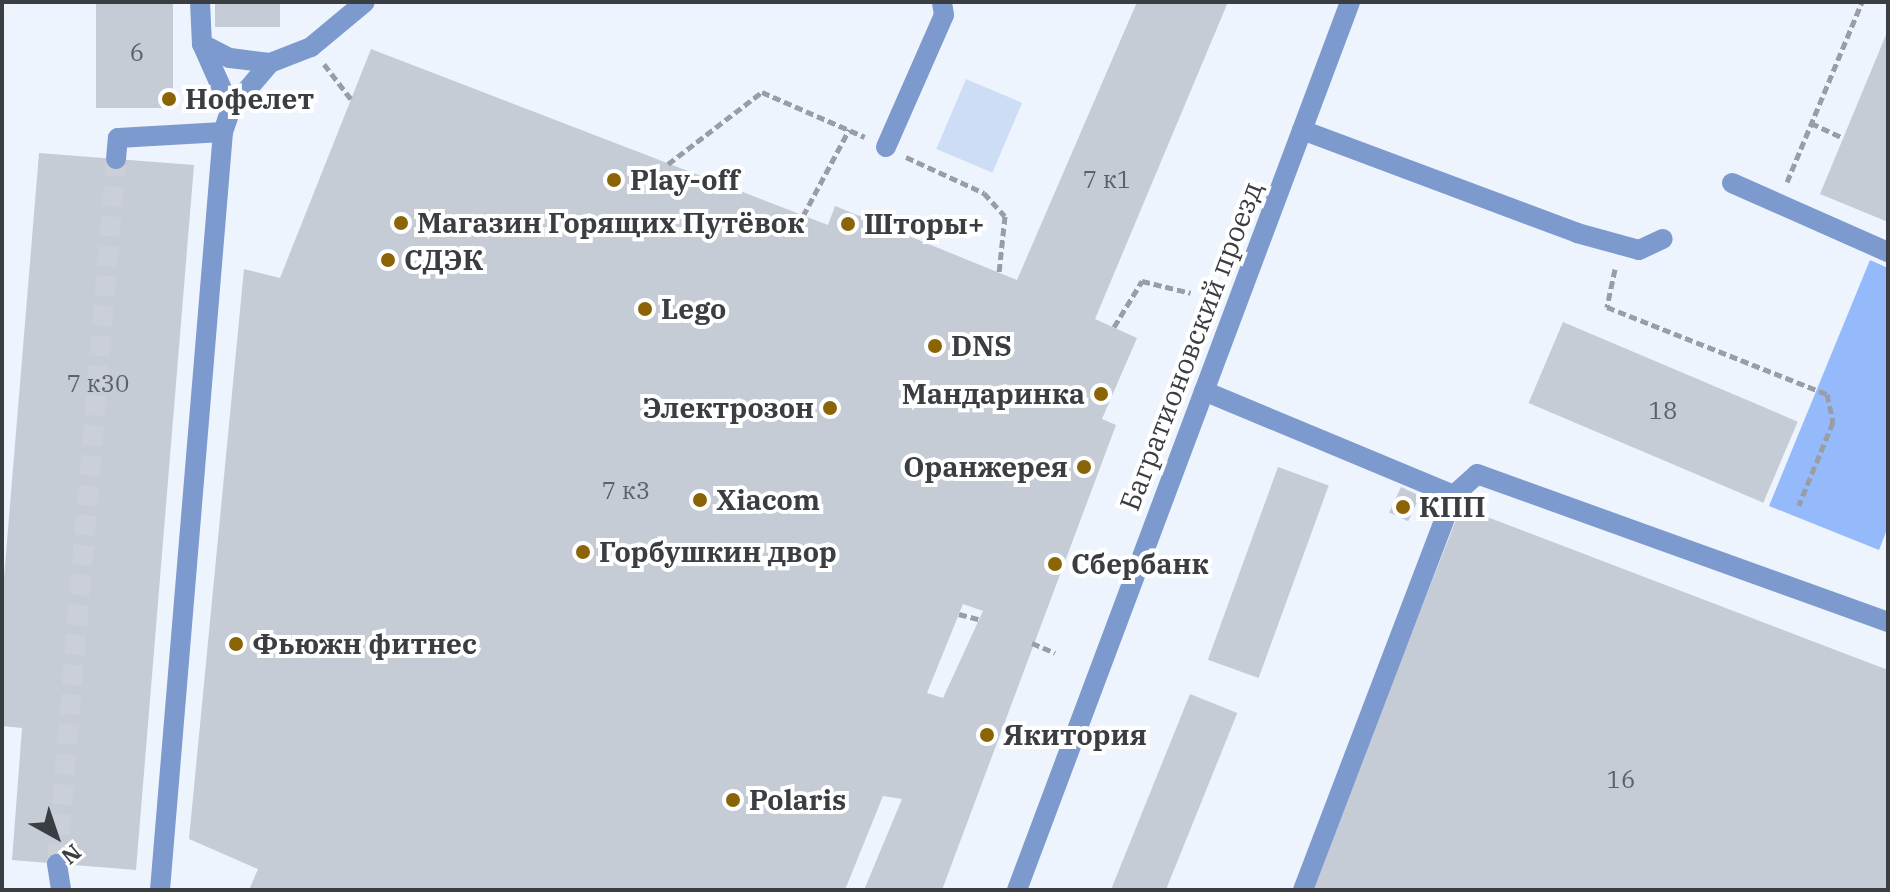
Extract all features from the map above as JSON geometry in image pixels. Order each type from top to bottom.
[{"type":"street","points":[[200,2],[202,44],[231,109]]},
{"type":"street","points":[[160,890],[223,132],[231,109],[270,63],[311,47],[365,2]]},
{"type":"street","points":[[886,147],[944,15],[942,2]]},
{"type":"street","name":"Багратионовский проезд","points":[[1017,890],[1350,2]]},
{"type":"street","points":[[202,44],[230,58],[270,63]]},
{"type":"street","points":[[1302,130],[1639,250],[1663,239]]},
{"type":"street","points":[[116,159],[118,138],[223,132]]},
{"type":"street","points":[[1732,183],[1888,252]]},
{"type":"street","points":[[1204,391],[1454,495]]},
{"type":"street","points":[[1303,890],[1454,495],[1477,474],[1888,622]]},
{"type":"street","points":[[57,864],[61,890]]},
{"type":"path","points":[[1778,204],[1862,2]]},
{"type":"path","points":[[311,47],[351,99]]},
{"type":"path","points":[[668,164],[762,92],[984,193],[1005,216],[999,273]]},
{"type":"path","points":[[1811,123],[1843,138]]},
{"type":"path","points":[[803,216],[849,130]]},
{"type":"path","points":[[1621,244],[1607,307],[1827,394],[1833,422],[1799,505]]},
{"type":"path","points":[[1114,327],[1142,281],[1191,293]]},
{"type":"path","points":[[959,614],[978,619]]},
{"type":"path","points":[[1032,643],[1055,653]]},
{"type":"shaded area","points":[[966,79],[1022,103],[992,173],[936,149]]},
{"type":"shaded area","points":[[1870,260],[1888,268],[1888,527],[1879,550],[1769,506]]},
{"type":"building","points":[[96,2],[173,2],[173,108],[96,108]]},
{"type":"building","points":[[215,2],[280,2],[280,27],[215,27]]},
{"type":"building","points":[[1137,2],[1228,2],[1095,319],[1137,338],[1102,419],[1116,425],[942,890],[864,890],[902,799],[883,796],[845,890],[249,890],[258,869],[189,839],[244,269],[280,278],[371,49],[828,225],[835,206],[1017,280]],"holes":[[[963,604],[983,611],[943,698],[927,693]]]},
{"type":"building","points":[[1888,30],[1888,222],[1820,194]]},
{"type":"building","points":[[39,153],[194,165],[136,870],[12,860],[22,728],[2,726],[2,602]]},
{"type":"building","points":[[1563,322],[1798,422],[1763,503],[1529,403]]},
{"type":"building","points":[[1278,467],[1329,485],[1259,678],[1208,660]]},
{"type":"building","name":"КПП","points":[[1401,487],[1420,496],[1408,521],[1389,512]]},
{"type":"building","points":[[1461,507],[1888,670],[1888,890],[1311,890]]},
{"type":"building","points":[[1190,694],[1237,713],[1166,890],[1111,890]]},
{"type":"tunnel","points":[[57,864],[116,159]]},
{"type":"place","name":"Нофелет","points":[[169,99]]},
{"type":"place","name":"Play-off","points":[[614,180]]},
{"type":"place","name":"Магазин Горящих Путёвок","points":[[401,223]]},
{"type":"place","name":"Шторы+","points":[[848,224]]},
{"type":"place","name":"СДЭК","points":[[388,260]]},
{"type":"place","name":"Lego","points":[[645,309]]},
{"type":"place","name":"DNS","points":[[935,346]]},
{"type":"place","name":"Мандаринка","points":[[1101,394]]},
{"type":"place","name":"Электрозон","points":[[830,408]]},
{"type":"place","name":"Оранжерея","points":[[1084,467]]},
{"type":"place","name":"Xiacom","points":[[700,500]]},
{"type":"place","name":"КПП","points":[[1403,507]]},
{"type":"place","name":"Горбушкин двор","points":[[583,552]]},
{"type":"place","name":"Сбербанк","points":[[1055,564]]},
{"type":"place","name":"Фьюжн фитнес","points":[[236,644]]},
{"type":"place","name":"Якитория","points":[[987,735]]},
{"type":"place","name":"Polaris","points":[[733,800]]}]
